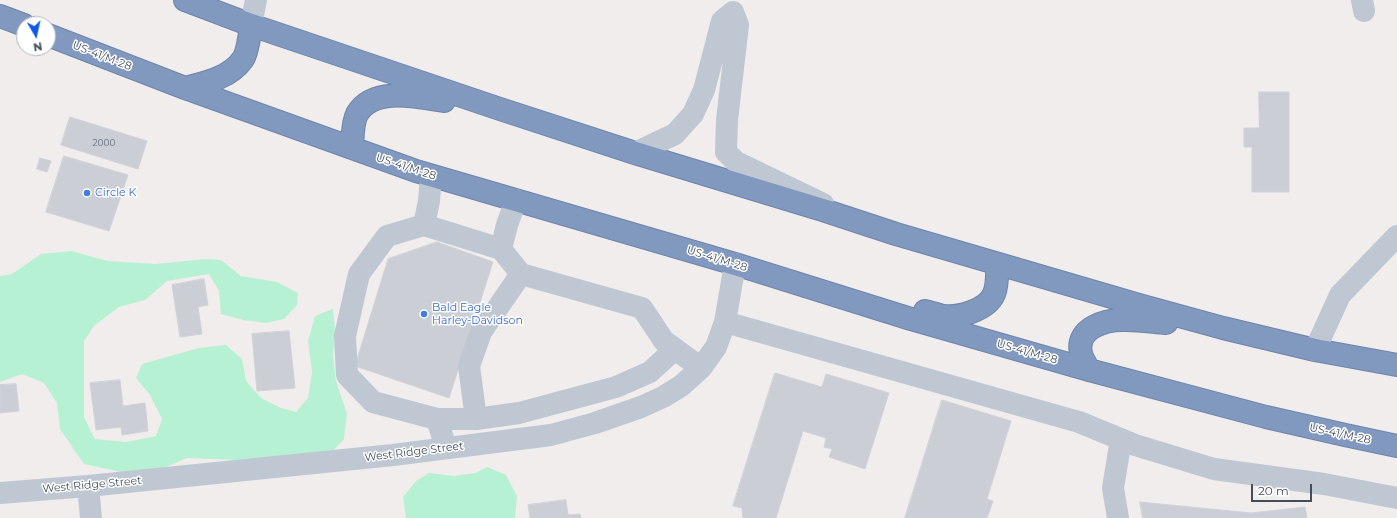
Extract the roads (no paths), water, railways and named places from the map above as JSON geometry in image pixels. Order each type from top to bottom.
[{"type":"highway","points":[[185,0],[251,25],[635,153],[826,210],[862,223],[998,264],[1139,306],[1223,328],[1315,350],[1397,365]]},
{"type":"highway","points":[[0,16],[16,22]]},
{"type":"highway","points":[[185,88],[210,81],[229,73],[244,58],[251,25]]},
{"type":"highway","name":"US-41/M-28","points":[[56,37],[185,88],[432,176],[735,264],[910,319],[1089,370],[1266,417],[1397,446]]},
{"type":"highway","points":[[352,148],[354,124],[358,114],[370,102],[382,97],[396,95],[420,97],[497,108]]},
{"type":"highway","points":[[774,276],[835,284],[943,316],[958,315],[981,308],[994,296],[997,285],[998,264]]},
{"type":"highway","points":[[1089,370],[1081,353],[1081,340],[1087,331],[1106,322],[1126,320],[1223,328]]},
{"type":"street","points":[[251,25],[256,0]]},
{"type":"street","points":[[635,153],[675,134],[693,114],[704,90],[722,21],[734,12],[738,25],[727,120],[726,152],[736,162],[862,223]]},
{"type":"street","points":[[424,225],[432,176]]},
{"type":"street","points":[[501,249],[506,225],[516,200]]},
{"type":"street","points":[[675,350],[650,372],[616,387],[519,413],[476,419],[437,419],[373,402],[347,375],[345,336],[359,274],[387,236],[424,225],[501,249],[521,274],[642,308],[664,341],[701,368]]},
{"type":"street","points":[[1315,350],[1340,295],[1397,236]]},
{"type":"street","name":"West Ridge Street","points":[[0,493],[88,486],[393,455],[551,435],[595,423],[641,407],[663,397],[681,386],[701,368],[716,347],[725,322],[735,264]]},
{"type":"street","points":[[476,419],[469,366],[481,332],[521,274]]},
{"type":"street","points":[[725,322],[1079,422],[1135,445],[1214,469],[1324,484],[1397,498]]},
{"type":"street","points":[[437,419],[446,448]]},
{"type":"street","points":[[1118,518],[1113,488],[1120,439]]},
{"type":"street","points":[[88,486],[92,518]]},
{"type":"place","name":"Circle K","points":[[87,193]]},
{"type":"place","name":"Bald Eagle Harley-Davidson","points":[[424,314]]}]
